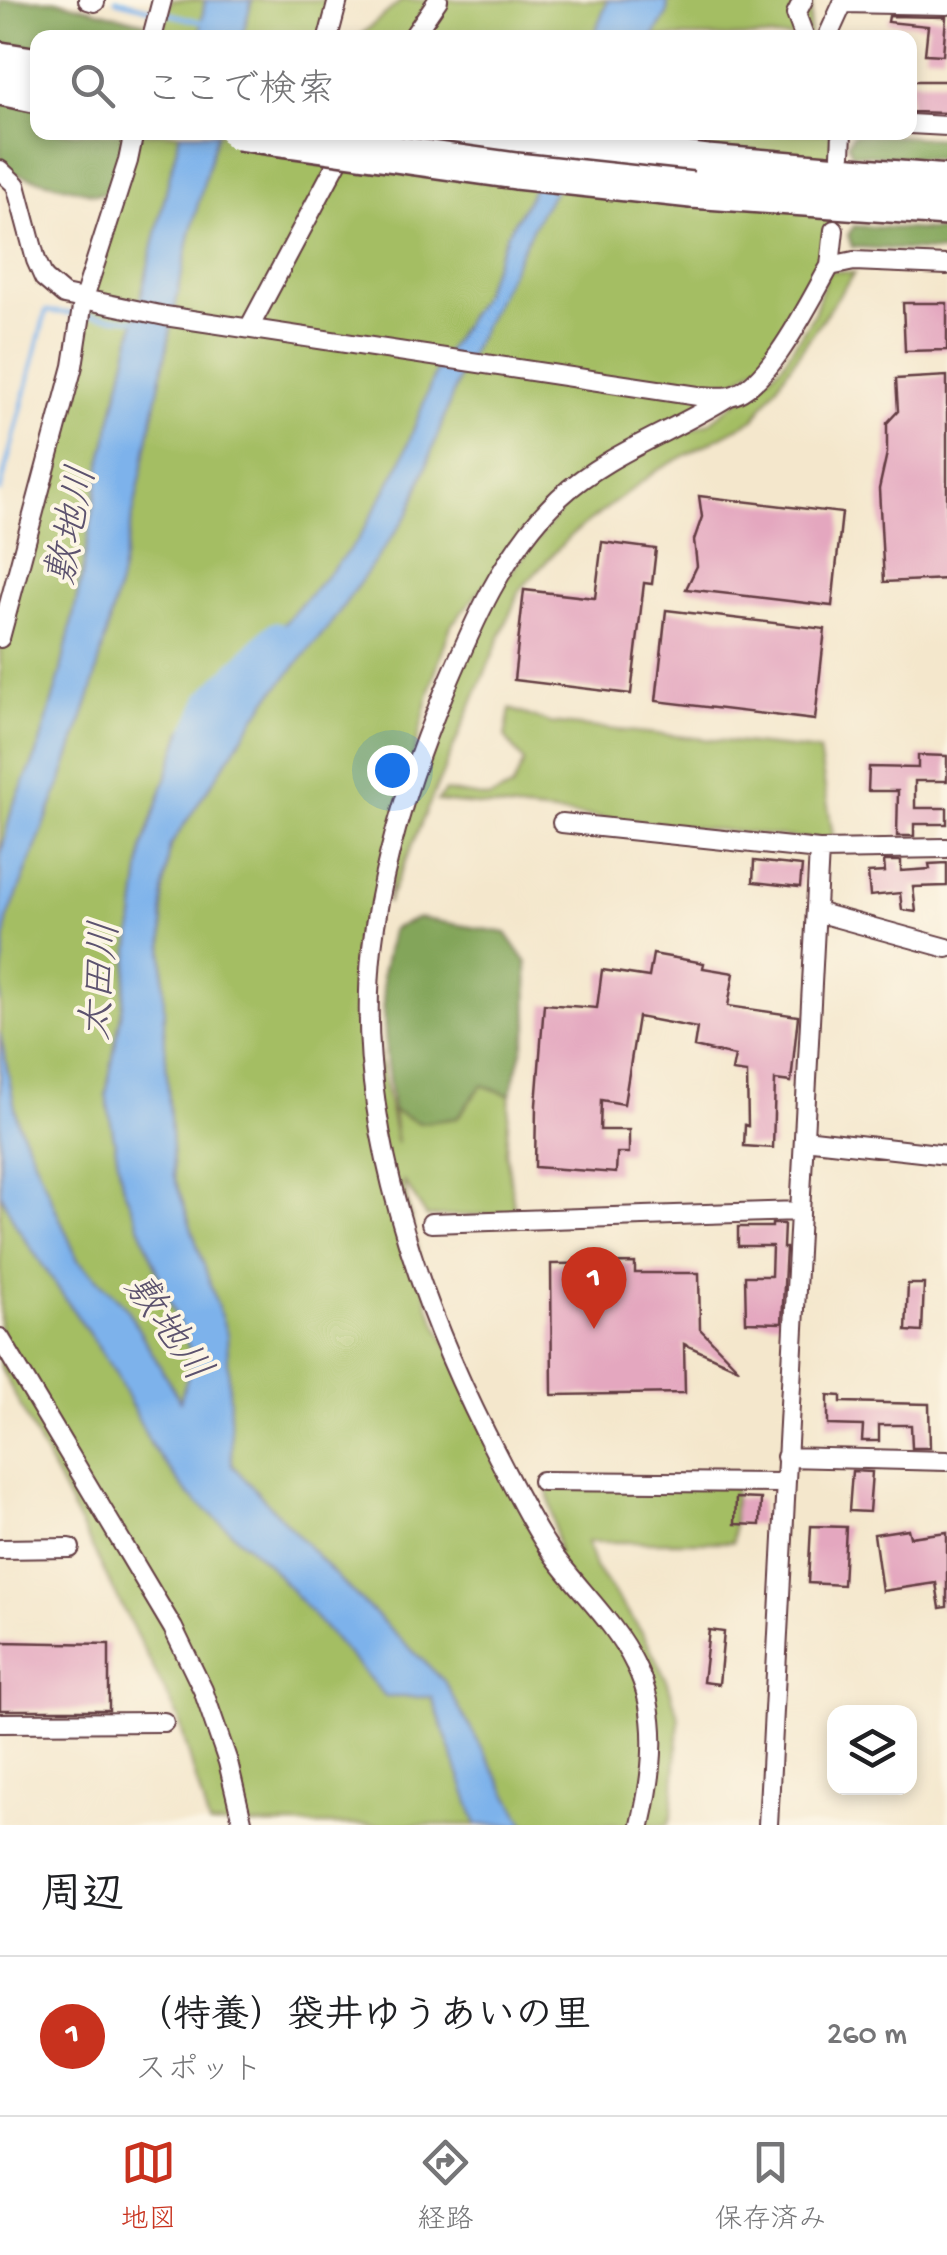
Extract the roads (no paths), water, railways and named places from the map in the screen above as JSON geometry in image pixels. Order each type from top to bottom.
[{"type":"highway","points":[[0,60],[30,65]]},
{"type":"highway","points":[[0,87],[30,93]]},
{"type":"highway","points":[[294,140],[516,172],[947,182]]},
{"type":"highway","points":[[495,140],[700,176],[947,208]]},
{"type":"street","points":[[154,30],[162,0]]},
{"type":"street","points":[[330,30],[338,0]]},
{"type":"street","points":[[417,30],[438,0]]},
{"type":"street","points":[[802,30],[796,14],[803,0]]},
{"type":"street","points":[[830,30],[842,3],[947,5]]},
{"type":"street","points":[[917,124],[947,126]]},
{"type":"street","points":[[0,638],[73,366],[84,301],[132,140]]},
{"type":"street","points":[[249,328],[350,140]]},
{"type":"street","points":[[840,155],[841,140]]},
{"type":"street","points":[[0,170],[16,185],[44,278],[64,296],[249,328],[698,396],[728,397]]},
{"type":"street","points":[[641,1825],[650,1788],[653,1748],[649,1709],[636,1665],[546,1544],[498,1458],[429,1307],[385,1155],[374,1097],[369,1012],[372,952],[392,844],[430,729],[469,635],[526,537],[559,498],[596,469],[742,392],[784,347],[830,266],[834,230]]},
{"type":"street","points":[[830,266],[854,261],[947,265]]},
{"type":"street","points":[[562,823],[819,850],[947,848]]},
{"type":"street","points":[[768,1825],[819,850]]},
{"type":"street","points":[[816,912],[947,948]]},
{"type":"street","points":[[804,1139],[947,1156]]},
{"type":"street","points":[[431,1222],[800,1211]]},
{"type":"street","points":[[0,1338],[173,1628],[202,1690],[228,1762],[243,1825]]},
{"type":"street","points":[[786,1457],[947,1461]]},
{"type":"street","points":[[542,1481],[784,1483]]},
{"type":"street","points":[[0,1549],[70,1548]]},
{"type":"street","points":[[0,1723],[164,1722]]},
{"type":"water","points":[[205,0],[252,0],[244,30],[200,30]]},
{"type":"water","points":[[608,0],[668,0],[667,14],[657,30],[596,30]]},
{"type":"water","points":[[178,140],[215,140],[190,234],[119,584],[92,690],[7,921],[0,1002],[0,857],[12,808],[37,754],[60,675],[102,459]]},
{"type":"water","points":[[552,140],[587,140],[540,213],[460,374],[409,513],[329,626],[267,700],[170,846],[163,894],[164,1030],[174,1176],[227,1334],[232,1465],[340,1580],[444,1681],[525,1825],[477,1825],[432,1697],[386,1697],[265,1561],[188,1494],[151,1445],[116,1374],[17,1227],[0,1193],[0,1033],[18,1122],[78,1260],[125,1306],[180,1401],[193,1358],[122,1184],[106,1094],[123,1004],[143,847],[182,731],[251,661],[358,540],[401,462],[438,365],[479,300],[508,232],[530,196]]},
{"type":"waterway","points":[[116,0],[205,23]]},
{"type":"waterway","points":[[0,491],[46,311],[77,314]]},
{"type":"waterway","points":[[87,315],[141,320]]},
{"type":"waterway","name":"太田川","points":[[197,733],[211,701],[276,636]]},
{"type":"place","name":"（特養）袋井ゆうあいの里","points":[[594,1329]]},
{"type":"water label","name":"敷地川","points":[[75,526]]},
{"type":"water label","name":"敷地川","points":[[165,1330]]}]
